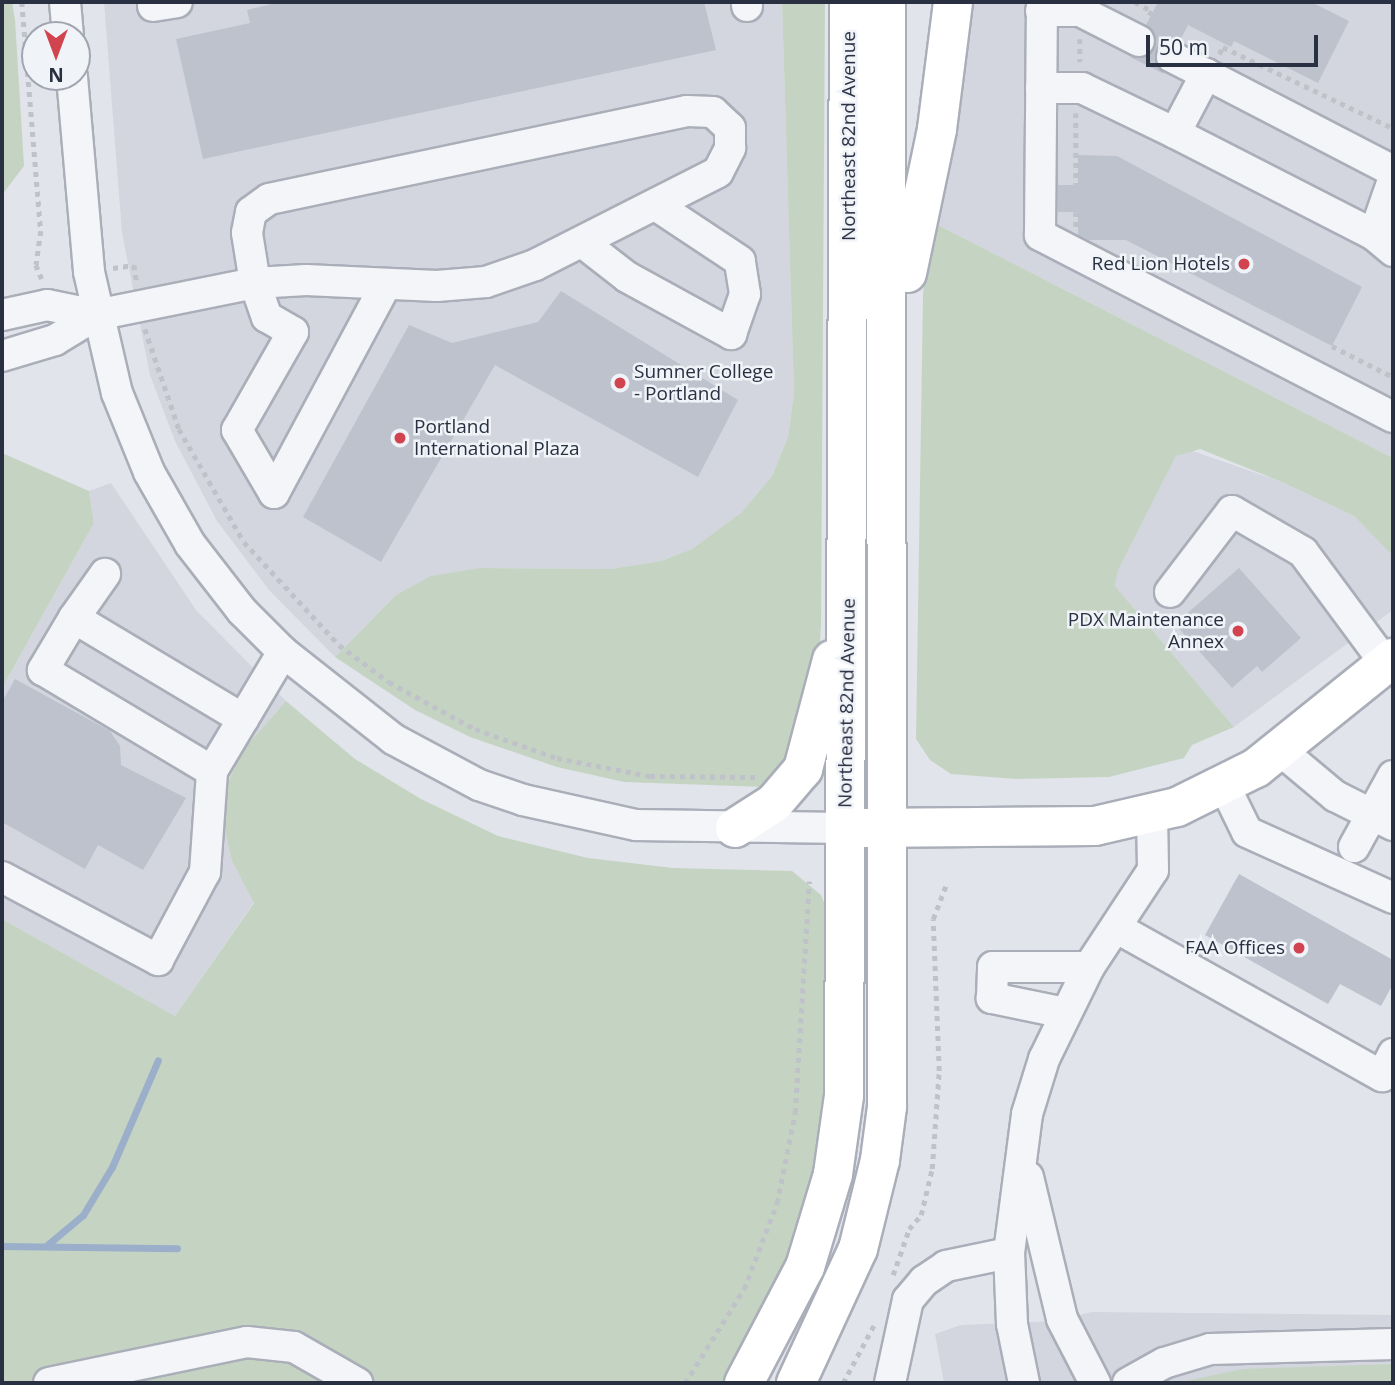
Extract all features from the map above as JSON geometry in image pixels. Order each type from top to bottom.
[{"type":"main road","name":"Northeast 82nd Avenue","points":[[744,1383],[805,1267],[840,1138],[848,611],[849,2]]},
{"type":"main road","name":"Northeast 82nd Avenue","points":[[796,1383],[838,1301],[880,1160],[890,1056],[885,417],[886,2]]},
{"type":"main road","points":[[885,417],[912,228],[953,35],[954,2]]},
{"type":"main road","points":[[735,828],[774,803],[803,769],[848,611]]},
{"type":"main road","points":[[845,828],[1052,828],[1152,815],[1225,787],[1280,750],[1390,661]]},
{"type":"street","points":[[65,2],[67,21]]},
{"type":"street","points":[[1139,41],[1080,11],[1042,6],[1040,235],[1390,406]]},
{"type":"street","points":[[1172,57],[1210,68],[1393,171]]},
{"type":"street","points":[[1175,133],[1210,68]]},
{"type":"street","points":[[1041,89],[1082,89],[1175,133],[1383,243],[1393,180]]},
{"type":"street","points":[[73,91],[96,315],[132,433],[168,508],[216,580],[283,652],[393,739],[480,785],[601,819],[735,828],[845,828]]},
{"type":"street","points":[[2,356],[55,340],[96,315],[255,283],[486,282],[582,242],[719,172],[730,148],[730,128],[713,112],[687,110],[268,199],[251,212],[247,233],[255,283],[267,317],[293,332],[237,429],[274,493],[386,284]]},
{"type":"street","points":[[582,242],[627,277],[731,334],[745,294],[740,261],[657,206]]},
{"type":"street","points":[[2,315],[47,304],[96,315]]},
{"type":"street","points":[[1170,592],[1232,511],[1303,552],[1390,661]]},
{"type":"street","points":[[105,574],[74,618],[43,670],[212,771]]},
{"type":"street","points":[[74,618],[243,719]]},
{"type":"street","points":[[2,877],[158,960],[205,872],[212,771],[283,652]]},
{"type":"street","points":[[1280,750],[1335,796],[1383,820]]},
{"type":"street","points":[[1354,847],[1383,820],[1393,776]]},
{"type":"street","points":[[1225,787],[1247,832],[1393,899]]},
{"type":"street","points":[[1024,1383],[1012,1324],[1009,1253],[1021,1145],[1035,1085],[1065,1013],[1089,967],[1153,870],[1152,815]]},
{"type":"street","points":[[1117,928],[1382,1076],[1393,1054]]},
{"type":"street","points":[[1065,1013],[992,999],[993,967],[1089,967]]},
{"type":"street","points":[[1021,1145],[1062,1319],[1095,1383]]},
{"type":"street","points":[[890,1383],[908,1300],[924,1281],[946,1266],[1009,1253]]},
{"type":"street","points":[[49,1383],[247,1342],[294,1347],[357,1383]]},
{"type":"street","points":[[1128,1383],[1164,1363],[1210,1349],[1393,1344]]},
{"type":"path","points":[[22,2],[41,230],[38,279]]},
{"type":"path","points":[[1210,68],[1223,47],[1393,128]]},
{"type":"path","points":[[134,265],[140,305],[163,391],[203,477],[282,588],[349,652],[429,706],[557,758],[650,776],[765,776]]},
{"type":"path","points":[[1332,346],[1393,377]]},
{"type":"path","points":[[685,1383],[744,1289],[777,1203],[795,1113],[809,881]]},
{"type":"path","points":[[890,1285],[909,1229],[921,1214],[932,1169],[939,1071],[933,919],[946,885]]},
{"type":"path","points":[[843,1383],[876,1320]]},
{"type":"shaded area","points":[[104,2],[782,2],[794,393],[788,437],[772,476],[742,512],[692,549],[661,561],[610,569],[480,568],[396,595],[335,657],[269,590],[217,521],[175,441],[150,375],[122,233]]},
{"type":"shaded area","points":[[969,2],[1393,2],[1393,458],[930,221],[968,42]]},
{"type":"shaded area","points":[[1187,449],[1282,482],[1354,516],[1393,556],[1393,610],[1234,727],[1115,586],[1117,570],[1176,456]]},
{"type":"shaded area","points":[[111,483],[196,610],[286,701],[242,751],[228,783],[224,828],[232,861],[254,902],[175,1016],[2,919],[2,688],[94,523],[89,491]]},
{"type":"shaded area","points":[[1092,1312],[1393,1315],[1393,1383],[944,1383],[935,1334],[961,1325],[1054,1321]]},
{"type":"green space","points":[[2,2],[12,2],[15,20],[24,166],[2,195]]},
{"type":"green space","points":[[782,2],[825,2],[821,626],[818,677],[796,758],[765,787],[624,782],[557,767],[470,737],[415,710],[335,657],[396,595],[431,576],[480,568],[610,569],[661,561],[692,549],[742,512],[772,476],[788,437],[794,393]]},
{"type":"green space","points":[[930,221],[1393,458],[1393,556],[1354,516],[1282,482],[1200,449],[1176,456],[1118,570],[1115,586],[1234,727],[1192,745],[1184,758],[1109,777],[1016,779],[951,774],[930,760],[916,739],[923,295]]},
{"type":"green space","points":[[2,453],[89,491],[94,523],[2,688]]},
{"type":"green space","points":[[286,701],[355,759],[421,799],[498,836],[588,858],[673,868],[792,871],[821,895],[827,910],[825,1126],[816,1187],[765,1311],[724,1383],[2,1383],[2,919],[175,1016],[254,903],[232,861],[224,828],[228,783],[242,751]]},
{"type":"green space","points":[[1393,1364],[1393,1383],[1175,1383],[1243,1369]]},
{"type":"building","points":[[280,2],[704,2],[716,50],[203,159],[176,39],[250,23],[247,10]]},
{"type":"building","points":[[1158,2],[1311,2],[1349,21],[1318,83],[1234,41],[1231,47],[1188,25],[1180,41],[1163,42],[1156,50],[1164,74],[1130,57],[1148,56],[1155,48],[1154,32],[1146,25]]},
{"type":"building","name":"Red Lion Hotels","points":[[1078,155],[1117,156],[1362,287],[1332,346],[1126,240],[1089,240],[1078,235],[1078,212],[1058,212],[1058,185],[1078,185]]},
{"type":"building","name":"Portland International Plaza","points":[[561,291],[738,400],[698,477],[495,365],[381,562],[303,517],[409,325],[452,343],[538,322]]},
{"type":"building","name":"PDX Maintenance Annex","points":[[1239,568],[1301,638],[1262,672],[1257,666],[1232,688],[1175,624]]},
{"type":"building","points":[[15,679],[110,731],[120,746],[121,765],[186,798],[143,870],[98,845],[85,869],[2,822],[2,702]]},
{"type":"building","name":"FAA Offices","points":[[1239,874],[1393,960],[1393,984],[1381,1006],[1340,984],[1328,1004],[1205,935]]},
{"type":"waterway","points":[[46,1246],[83,1215],[112,1167],[158,1060]]},
{"type":"waterway","points":[[2,1246],[177,1248]]},
{"type":"place","name":"Red Lion Hotels","points":[[1244,264]]},
{"type":"place","name":"Sumner College - Portland","points":[[620,383]]},
{"type":"place","name":"Portland International Plaza","points":[[400,438]]},
{"type":"place","name":"PDX Maintenance Annex","points":[[1238,631]]},
{"type":"place","name":"FAA Offices","points":[[1299,948]]}]
